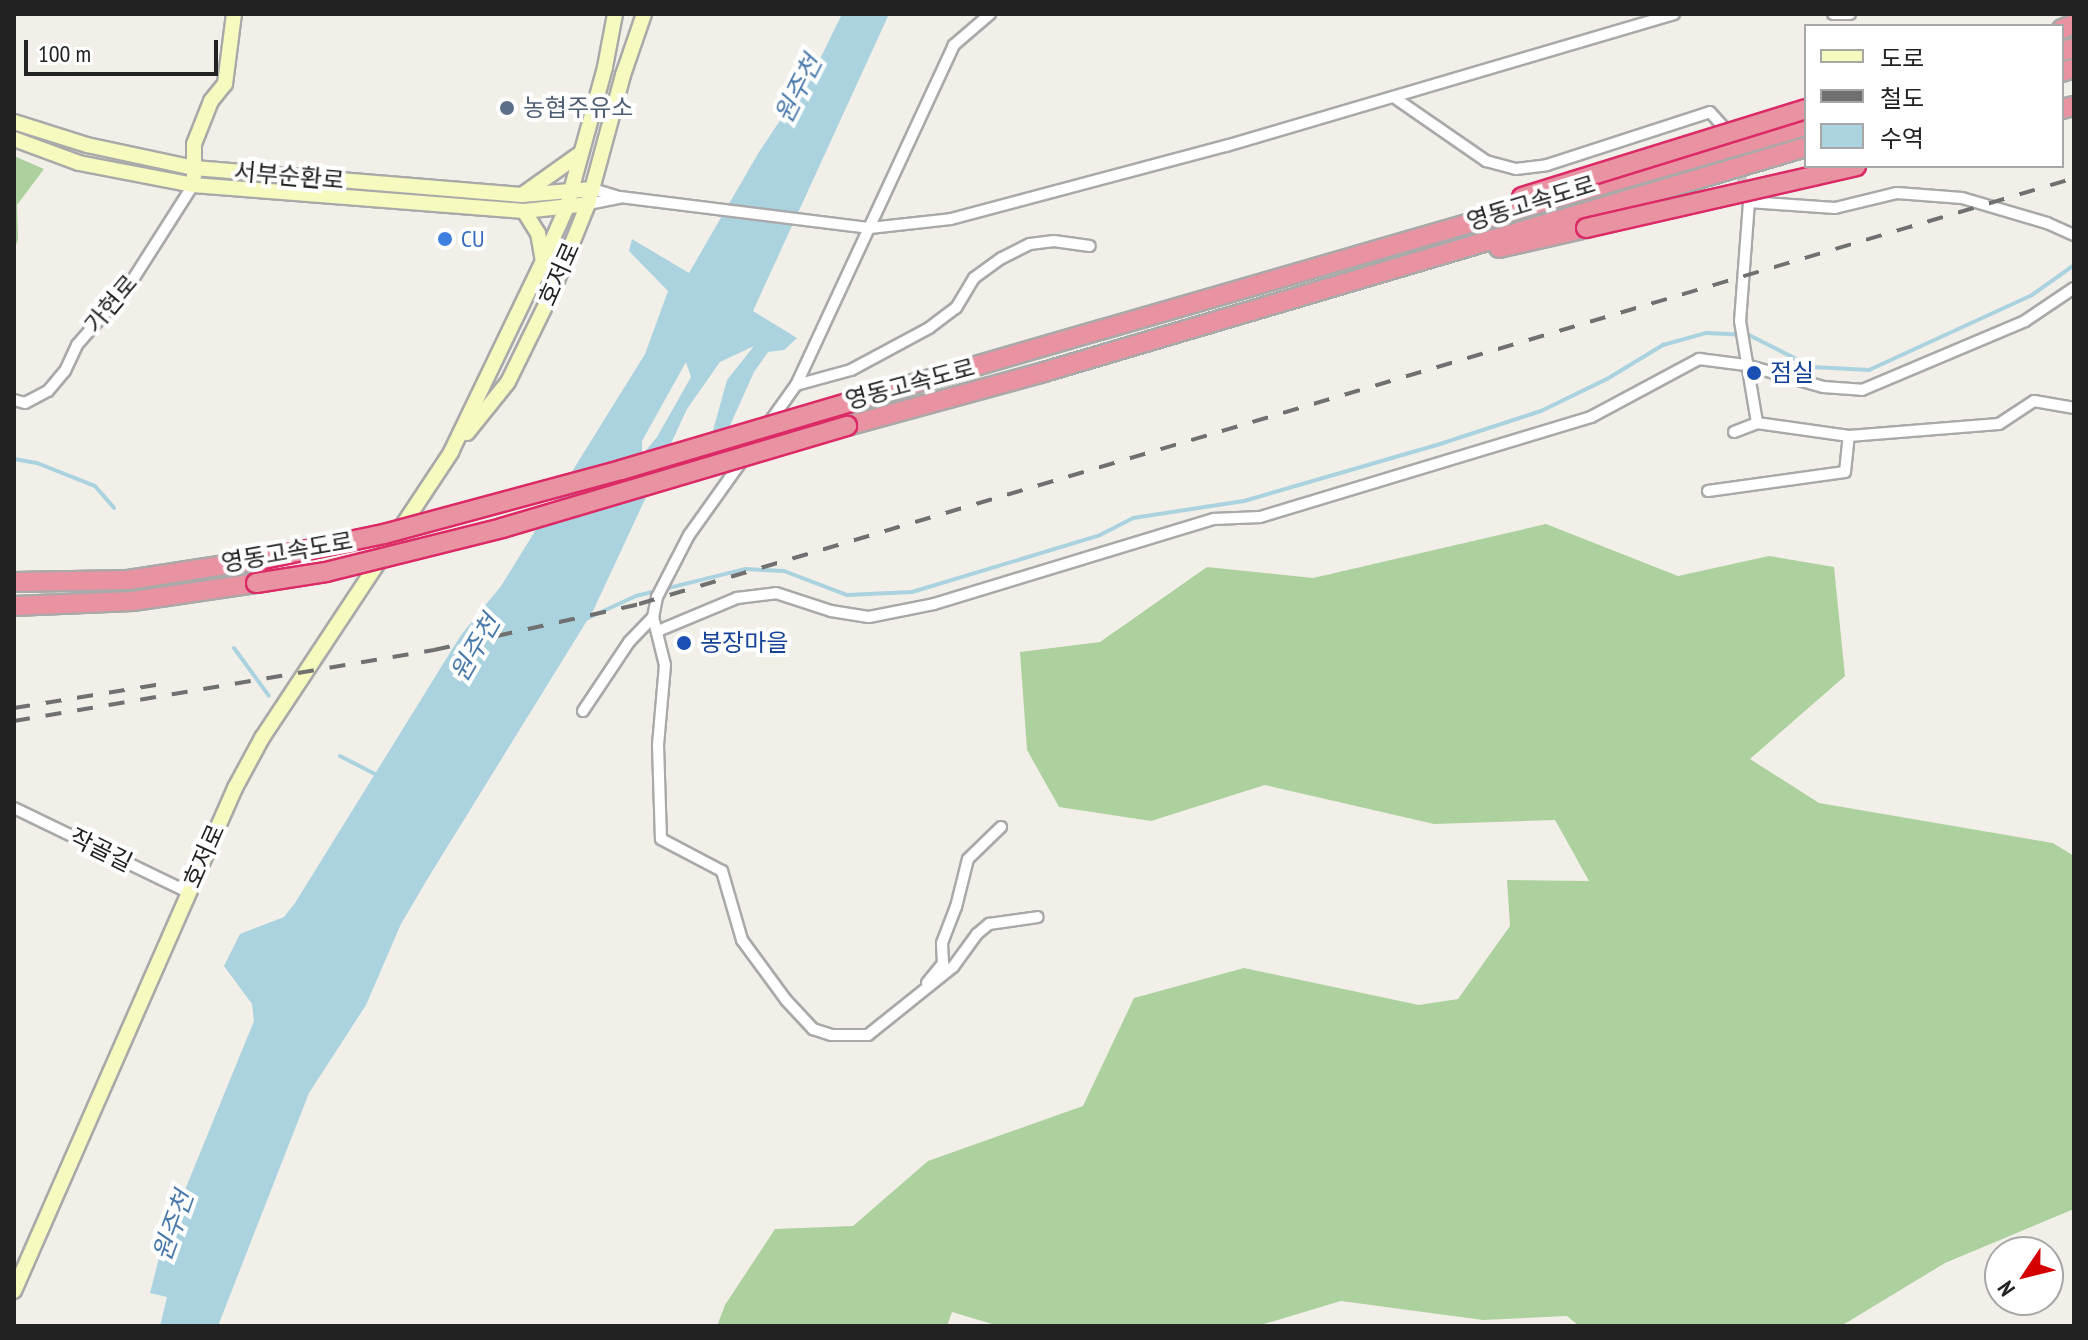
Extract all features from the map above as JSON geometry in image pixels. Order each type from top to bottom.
[{"type":"highway","points":[[1354,255],[1522,197],[1804,110]]},
{"type":"highway","name":"영동고속도로","points":[[14,582],[128,580],[264,559],[384,534],[1804,127]]},
{"type":"highway","name":"영동고속도로","points":[[14,606],[133,601],[256,583],[326,572],[487,532],[1414,264],[1804,148]]},
{"type":"highway","points":[[1414,264],[1445,261],[1847,168]]},
{"type":"street","points":[[193,185],[194,144],[211,101],[225,84],[234,14]]},
{"type":"street","name":"호저로","points":[[451,452],[566,209],[617,14]]},
{"type":"street","name":"호저로","points":[[623,75],[633,14]]},
{"type":"street","name":"호저로","points":[[14,1291],[188,892],[262,738],[451,452],[508,382],[554,288],[588,204],[623,75],[644,14]]},
{"type":"street","points":[[990,14],[954,45],[796,385],[689,535],[657,597],[653,617],[665,665],[658,745],[661,839],[722,871],[742,940],[786,1000],[813,1029],[831,1035],[868,1035],[899,1012],[923,987],[943,963],[942,943],[968,859],[1001,827]]},
{"type":"street","points":[[593,189],[620,197],[870,228],[951,219],[1395,98],[1674,14]]},
{"type":"street","points":[[1833,14],[1840,17],[1850,14]]},
{"type":"street","points":[[1395,98],[1486,161],[1516,169],[1547,165],[1710,112],[1727,131]]},
{"type":"street","name":"서부순환로","points":[[14,122],[87,145],[194,168],[522,195],[593,189]]},
{"type":"street","name":"서부순환로","points":[[14,139],[79,163],[193,185],[524,211],[566,209],[588,204]]},
{"type":"street","points":[[522,195],[581,153]]},
{"type":"street","name":"가현로","points":[[14,400],[25,403],[48,391],[65,371],[77,345],[130,284],[193,185]]},
{"type":"street","points":[[1757,423],[1740,321],[1748,198],[1835,208],[1897,193],[1962,198],[2074,235]]},
{"type":"street","points":[[588,204],[620,197]]},
{"type":"street","points":[[524,211],[538,233],[543,261]]},
{"type":"street","points":[[796,385],[851,370],[929,328],[956,308],[974,278],[1002,258],[1042,243],[1090,246]]},
{"type":"street","points":[[658,631],[737,598],[776,593],[831,611],[869,617],[934,604],[1214,519],[1260,517],[1591,417],[1699,359],[1746,365],[1823,387],[1862,390],[2025,321],[2074,288]]},
{"type":"street","points":[[1734,432],[1757,423],[1849,436],[1999,424],[2034,401],[2074,408]]},
{"type":"street","points":[[1708,491],[1845,472],[1849,436]]},
{"type":"street","points":[[583,711],[629,642],[653,617]]},
{"type":"street","name":"작골길","points":[[14,808],[188,892]]},
{"type":"street","points":[[923,987],[953,967],[977,934],[989,924],[1038,917]]},
{"type":"green space","points":[[14,156],[44,169],[17,205],[18,239],[14,251]]},
{"type":"green space","points":[[1546,524],[1678,576],[1769,556],[1834,567],[1845,676],[1750,759],[1819,803],[2053,843],[2074,856],[2074,1209],[2010,1236],[1984,1236],[1984,1247],[1945,1263],[1841,1326],[1579,1326],[1567,1316],[1483,1320],[1341,1301],[1257,1326],[999,1326],[952,1312],[947,1326],[717,1326],[725,1305],[775,1229],[853,1226],[928,1161],[1083,1106],[1134,998],[1244,968],[1419,1005],[1458,999],[1510,926],[1507,880],[1589,881],[1555,820],[1434,824],[1265,785],[1151,821],[1059,807],[1027,750],[1020,652],[1100,642],[1207,567],[1313,578]]},
{"type":"water","name":"원주천","points":[[842,14],[889,14],[753,311],[797,338],[784,350],[768,352],[754,372],[710,470],[712,434],[727,380],[754,346],[720,362],[687,409],[593,611],[428,878],[401,924],[366,1005],[309,1093],[218,1326],[160,1326],[167,1297],[150,1293],[162,1246],[254,1021],[252,1004],[224,966],[240,934],[284,917],[295,903],[461,635],[501,586],[645,354],[668,291],[629,251],[632,239],[689,273],[759,152],[817,65]],"holes":[[[686,362],[691,377],[657,437],[642,455],[642,441]]]},
{"type":"waterway","points":[[586,619],[636,596],[745,569],[784,571],[847,595],[912,592],[1098,536],[1133,518],[1244,501],[1443,443],[1541,411],[1607,379],[1663,345],[1706,333],[1749,335],[1812,367],[1869,370],[2032,295],[2074,265]]},
{"type":"waterway","points":[[14,459],[37,463],[95,486],[114,508]]},
{"type":"waterway","points":[[234,648],[269,696]]},
{"type":"waterway","points":[[340,756],[377,775]]},
{"type":"tunnel","points":[[1731,144],[1746,194]]},
{"type":"railway","points":[[14,721],[434,650],[639,604],[2074,178]]},
{"type":"railway","points":[[14,708],[168,683]]},
{"type":"place","name":"농협주유소","points":[[507,108]]},
{"type":"place","name":"CU","points":[[445,239]]},
{"type":"place","name":"점실","points":[[1754,373]]},
{"type":"place","name":"봉장마을","points":[[684,643]]}]
